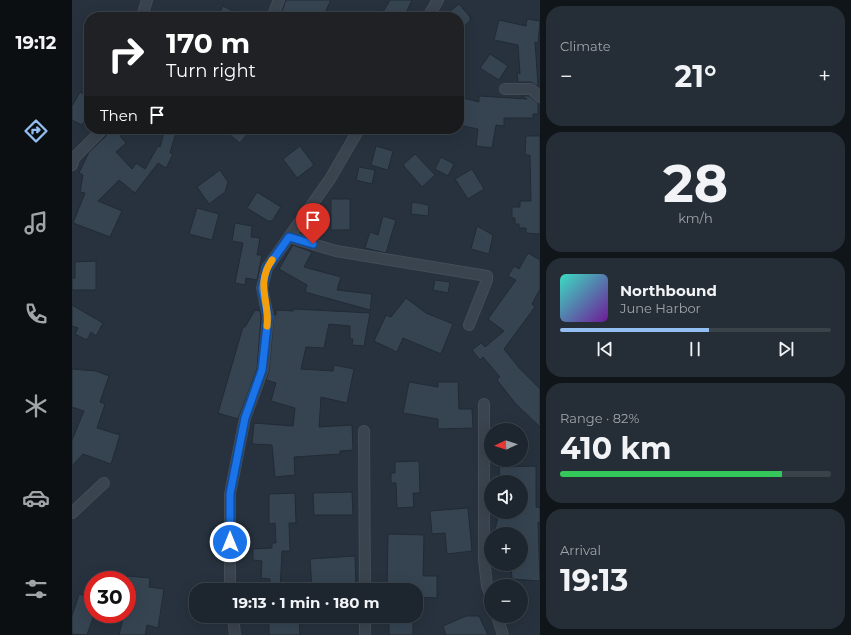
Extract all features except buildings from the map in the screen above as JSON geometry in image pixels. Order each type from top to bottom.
[{"type":"street","points":[[143,12],[147,0]]},
{"type":"street","points":[[274,12],[279,0]]},
{"type":"street","points":[[431,12],[438,0]]},
{"type":"street","points":[[504,89],[531,89],[540,97]]},
{"type":"street","points":[[72,165],[74,158],[97,134]]},
{"type":"street","points":[[230,583],[230,494],[245,418],[262,370],[268,317],[262,288],[267,268],[330,179],[356,134]]},
{"type":"street","points":[[289,237],[336,251],[487,276],[487,280],[469,325]]},
{"type":"street","points":[[484,404],[484,560],[486,579]]},
{"type":"street","points":[[364,431],[365,583]]},
{"type":"street","points":[[72,513],[104,483]]},
{"type":"street","points":[[234,623],[235,635]]},
{"type":"street","points":[[365,623],[365,635]]},
{"type":"street","points":[[499,623],[503,635]]},
{"type":"slow traffic","points":[[267,326],[268,317],[262,288],[267,268],[272,260]]},
{"type":"route","points":[[230,542],[230,494],[245,418],[262,370],[268,317],[262,288],[267,268],[289,237],[313,244]]}]
